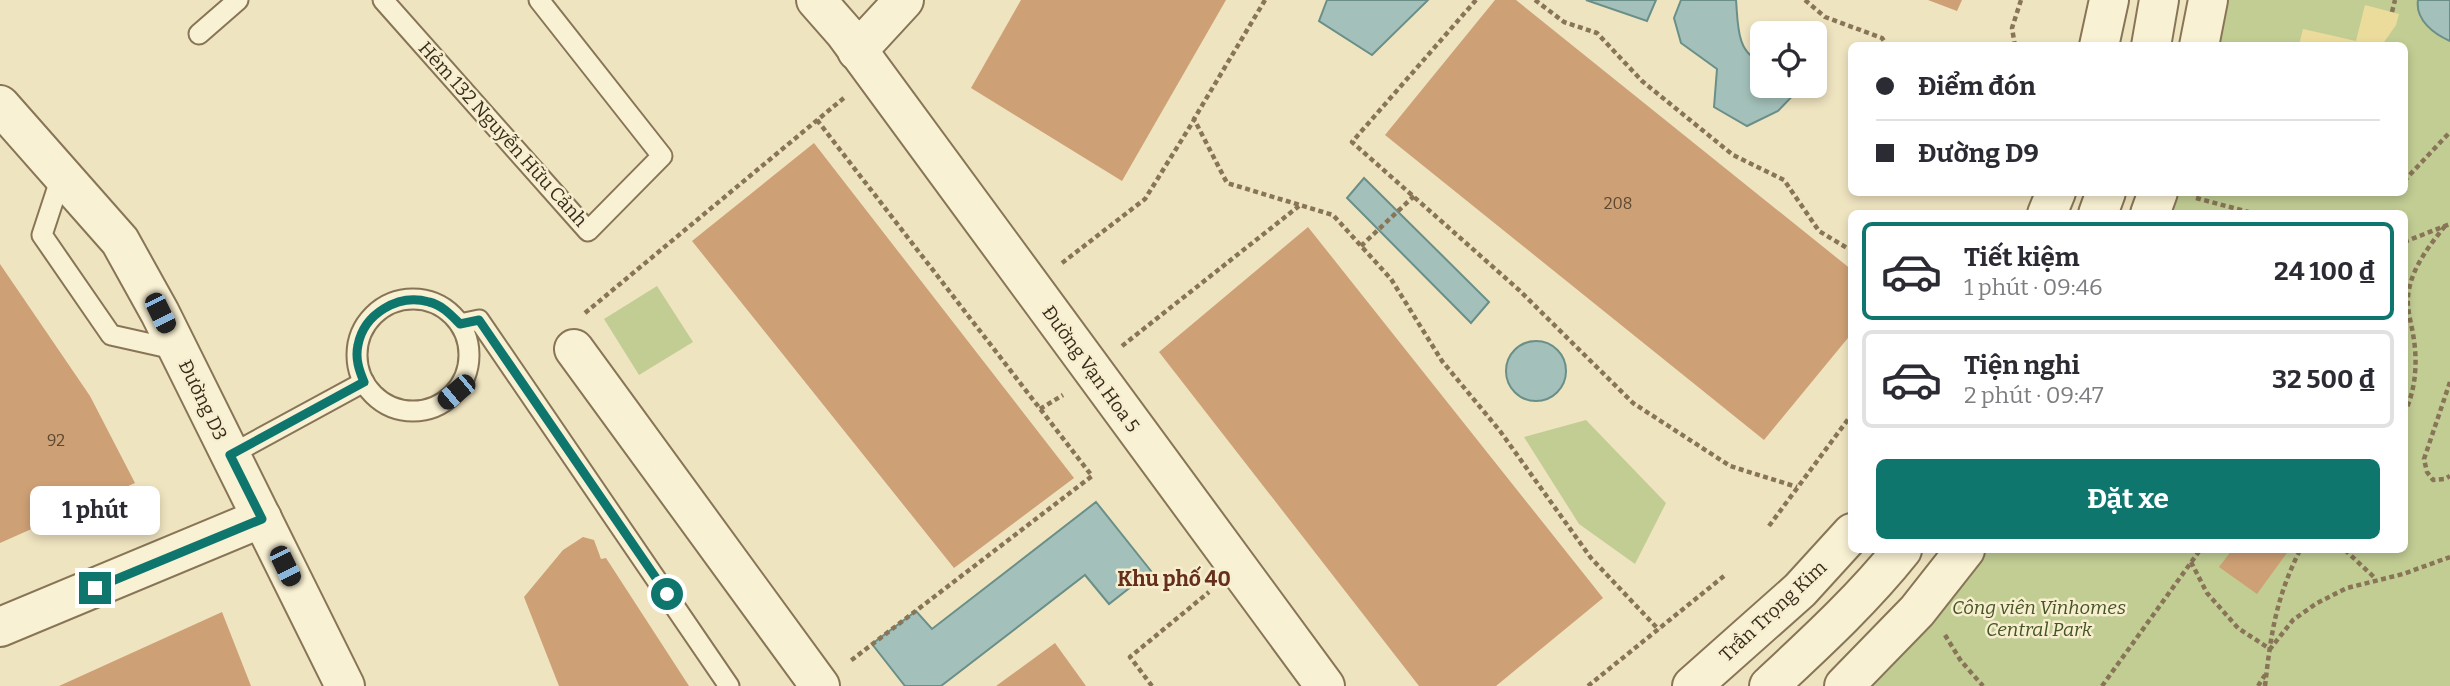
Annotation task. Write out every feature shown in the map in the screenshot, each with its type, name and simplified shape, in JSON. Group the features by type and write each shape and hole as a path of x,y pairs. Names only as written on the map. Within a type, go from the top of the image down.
{"street":[{"name":"Đường Vạn Hoa 5","path":"816,0 851,42 1325,686"},
{"path":"851,42 872,0"},
{"path":"851,42 905,0"},
{"path":"2100,42 2109,0"},
{"path":"2152,42 2159,0"},
{"path":"2200,42 2208,0"},
{"name":"Đường D3","path":"0,104 120,241 178,350 343,685"},
{"path":"2155,210 2172,196"},
{"path":"576,334 832,676"},
{"path":"0,627 262,519"},
{"name":"Trần Trọng Kim","path":"1692,686 1800,590 1848,538"},
{"path":"1769,686 1825,633 1900,553"},
{"path":"1844,686 1917,611 1963,553"}],"lane":[{"path":"199,34 238,0"},
{"name":"Hẻm 132 Nguyễn Hữu Cảnh","path":"383,0 588,231 662,156 539,0"},
{"path":"62,174 42,235 111,335 178,350"},
{"path":"411,299 430,302 446,310 460,324 467,340 469,358 466,376 456,392 442,403 425,410 407,411 390,406 375,396 364,382 357,364 358,345 364,328 376,313 384,308 411,299"},
{"path":"460,324 479,320 729,686"},
{"path":"230,455 364,382"}],"path":[{"path":"1055,268 1145,199 1265,0"},
{"path":"1476,0 1352,142 1519,290 1633,402 1730,466 1797,487"},
{"path":"1536,0 1564,22 1598,33 1642,81 1733,155 1784,180 1819,231 1848,249"},
{"path":"1805,0 1825,17 1882,38 1884,42"},
{"path":"2014,42 2012,28 2021,0"},
{"path":"2392,12 2395,0"},
{"path":"576,334 848,94"},
{"path":"1194,119 1227,183 1333,215 1362,246 1391,279 1442,362 1500,431 1591,558 1659,630"},
{"path":"817,120 1092,477 832,676"},
{"path":"2408,177 2450,132"},
{"path":"1362,246 1413,196"},
{"path":"2182,196 2240,210"},
{"path":"1119,349 1299,205"},
{"path":"2408,240 2448,225"},
{"path":"2408,407 2415,379 2416,354 2408,312 2408,294 2421,259 2448,225"},
{"path":"2450,382 2424,459 2427,472 2433,480 2450,476"},
{"path":"1040,410 1069,391"},
{"path":"1769,526 1848,419"},
{"path":"2102,686 2198,553"},
{"path":"2265,686 2275,610 2284,582 2298,553"},
{"path":"2348,553 2376,579"},
{"path":"2270,649 2293,620 2317,603 2347,588 2403,574 2450,557"},
{"path":"2191,562 2207,593 2238,628 2270,649"},
{"path":"1588,686 1724,576"},
{"path":"1152,686 1130,657 1212,590"},
{"path":"1945,634 1961,661 1983,686"},
{"path":"2258,686 2266,672"}],"green space":[{"name":"Công viên Vinhomes Central Park","path":"2221,0 2450,0 2450,686 1867,686 1983,553 2408,553 2408,210 2170,210 2176,196 2408,196 2408,42 2214,42"},
{"path":"657,286 693,342 639,375 604,319"},
{"path":"1586,420 1666,503 1635,564 1579,524 1524,437"}],"sand":[{"path":"2365,5 2399,14 2396,25 2384,42 2300,42 2303,29 2356,41"}],"water":[{"path":"1327,0 1428,0 1372,55 1319,21"},
{"path":"1586,0 1656,0 1647,21"},
{"path":"1681,0 1736,0 1740,36 1750,55 1750,98 1790,98 1778,111 1747,126 1714,107 1717,69 1681,43 1674,18"},
{"path":"2418,0 2450,0 2450,41 2432,30 2423,20 2419,14"},
{"path":"1364,178 1489,302 1471,323 1347,198"},
{"path":"1530,341 1542,341 1561,354 1566,371 1564,383 1553,396 1542,401 1530,401 1511,388 1506,377 1506,365 1519,346"},
{"path":"1096,502 1151,571 1109,604 1085,575 941,686 905,686 872,644 916,611 932,629"}],"building":[{"path":"1021,0 1226,0 1122,181 971,88"},
{"path":"1495,0 1516,0 1848,267 1848,338 1764,440 1385,135"},
{"path":"1928,0 1962,0 1957,11"},
{"path":"814,143 1074,478 954,568 692,241"},
{"path":"1308,227 1603,598 1496,686 1419,686 1159,352"},
{"path":"0,264 90,396 135,483 0,543"},
{"path":"583,537 594,540 601,559 606,558 689,686 559,686 524,597 563,550"},
{"path":"2230,553 2287,553 2257,594 2219,567"},
{"path":"222,612 251,686 59,686"},
{"path":"1055,643 1086,686 996,686"}],"district":[{"name":"Khu phố 40","path":"1174,579"}],"route":[{"path":"95,588 262,519 230,455 364,382 357,364 358,345 364,328 376,313 393,303 411,299 430,302 446,310 460,324 479,320 667,594"}]}
